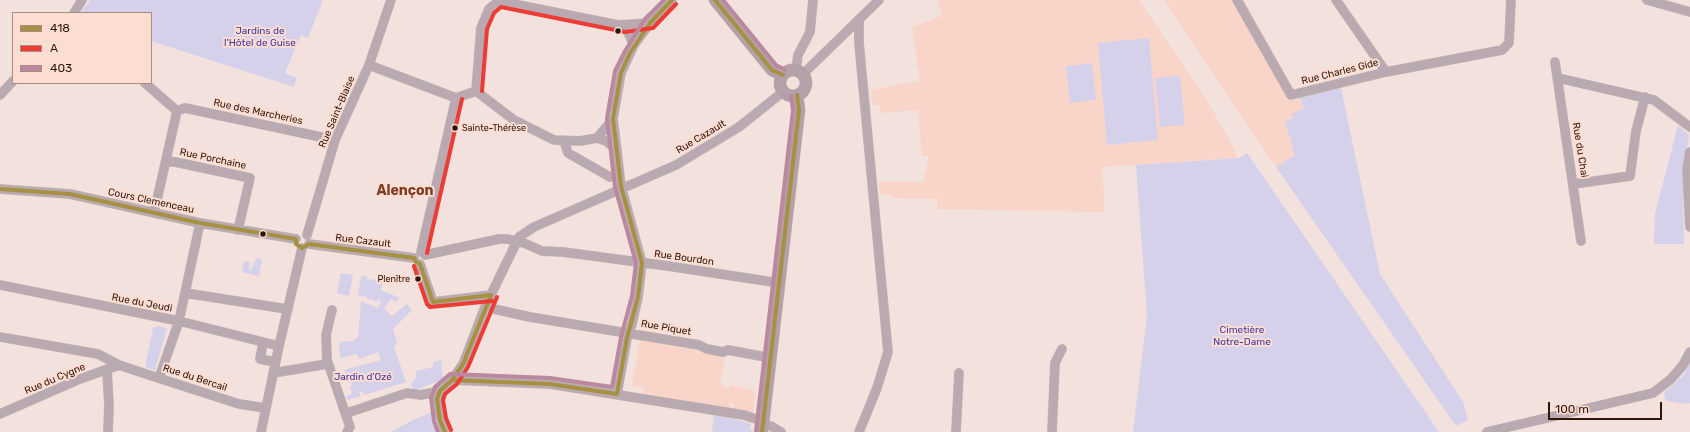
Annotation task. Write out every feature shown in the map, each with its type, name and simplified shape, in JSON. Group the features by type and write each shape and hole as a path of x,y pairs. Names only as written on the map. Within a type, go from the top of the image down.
{"main road":[{"path":"715,0 772,70 783,75"},
{"path":"789,71 799,72 805,78 806,86 801,93 797,95 790,95 784,91 780,83 783,75 789,71"},
{"path":"767,429 771,358 799,110 797,95"}],"street":[{"path":"75,12 82,0"},
{"name":"Rue Saint-Blaise","path":"307,235 335,140 369,65 391,0"},
{"path":"476,91 481,28 489,8 499,0 625,26 650,22"},
{"path":"617,394 638,297 642,263 622,190 613,119 622,73 634,45 650,22 672,0"},
{"path":"799,72 798,55 810,32 813,0"},
{"path":"799,72 844,35 879,0"},
{"name":"Rue Charles Gide","path":"1237,0 1291,95 1386,72 1502,50 1508,43 1512,0"},
{"path":"1336,0 1386,72"},
{"path":"1647,0 1690,12"},
{"path":"859,20 859,43 888,352 877,388 860,432"},
{"path":"625,26 634,45"},
{"path":"844,35 854,38 859,43"},
{"name":"Rue du Chai","path":"1555,62 1574,184 1581,241"},
{"path":"369,65 456,98 476,91"},
{"path":"1558,78 1654,100 1690,127"},
{"path":"0,96 12,82"},
{"path":"146,84 177,111 154,212"},
{"path":"476,91 514,120 554,140 580,141 597,138 606,141 617,150"},
{"name":"Rue Cazault","path":"306,246 420,257 499,239 516,241 534,227 622,190 676,165 739,127 784,91"},
{"path":"1574,184 1630,176 1636,131 1645,97"},
{"path":"456,98 420,257 433,302 491,295"},
{"name":"Rue des Marcheries","path":"177,111 185,108 335,140"},
{"path":"597,138 613,119"},
{"path":"564,141 568,153 610,177"},
{"path":"1690,152 1687,170 1690,227"},
{"name":"Rue Porchaine","path":"166,160 250,178 238,230"},
{"name":"Cours Clemenceau","path":"0,189 70,194 200,223 296,239"},
{"path":"159,378 178,321 200,223"},
{"path":"261,432 287,309 306,246 310,238 307,235 300,234 296,239 296,244 306,246"},
{"path":"445,432 438,409 437,399 440,391 452,380 463,364 485,307 516,241"},
{"name":"Rue Bourdon","path":"516,241 542,252 563,252 779,283"},
{"name":"Rue du Jeudi","path":"0,285 178,321 279,346"},
{"path":"185,293 234,302 287,309"},
{"name":"Rue Piquet","path":"485,307 530,317 699,345 707,349 723,352 728,350 771,358"},
{"path":"332,310 326,335 327,364 348,413 350,427 347,432"},
{"name":"Rue du Bercail","path":"0,337 98,354 119,365 239,404 266,408"},
{"path":"263,343 260,359 275,362"},
{"path":"1052,432 1055,363 1062,349"},
{"path":"1487,432 1653,393 1671,380 1683,365 1690,352"},
{"path":"273,373 327,364"},
{"name":"Rue du Cygne","path":"0,414 119,365"},
{"path":"107,370 109,405 108,432"},
{"path":"956,432 959,373"},
{"path":"452,380 550,384 744,415 756,420"},
{"path":"348,413 407,393 421,395 440,391"},
{"path":"767,429 781,432"}],"shaded area":[{"path":"938,0 1139,0 1209,104 1235,150 1237,158 1102,167 1105,212 937,209 937,199 891,198 891,194 880,195 879,182 924,182 929,156 922,156 918,110 881,113 880,105 872,105 871,90 920,81 912,27 942,16"},
{"path":"1164,0 1244,0 1304,108 1292,115 1293,117 1285,122 1295,155 1276,167"},
{"path":"640,340 721,355 725,359 720,382 723,384 723,388 729,389 730,385 755,391 753,413 734,410 734,404 730,404 729,409 643,393 644,387 632,385"}],"green space":[{"name":"Jardins de l'Hôtel de Guise","path":"90,0 323,0 308,38 301,35 285,73 297,78 294,87 152,41 152,12 82,12"},
{"path":"1149,38 1158,140 1107,145 1098,43"},
{"path":"1092,63 1096,100 1070,103 1066,66"},
{"path":"1180,76 1185,125 1160,127 1155,78"},
{"path":"1341,88 1380,274 1463,402 1468,420 1456,426 1276,167 1295,155 1285,122 1293,118 1291,115 1304,108 1299,97"},
{"path":"1678,125 1689,135 1683,179 1684,244 1654,244 1655,214"},
{"name":"Cimetière Notre-Dame","path":"1247,153 1439,432 1133,432 1147,316 1136,165 1240,158"},
{"path":"256,258 262,259 259,276 242,272 244,261 250,262 249,270 251,270"},
{"path":"341,273 353,275 349,296 337,293"},
{"name":"Jardin d'Ozé","path":"361,276 366,276 367,279 376,280 378,283 379,278 383,278 381,290 400,298 395,302 391,299 384,308 392,316 407,304 412,310 393,329 397,342 394,347 406,382 364,395 362,391 359,392 361,396 348,400 346,396 352,394 350,387 352,385 351,382 349,383 344,370 381,360 378,352 359,359 357,354 340,358 339,342 354,341 354,339 358,338 361,301 378,308 381,301 378,299 377,302 372,300 372,298 370,300 367,299 367,297 358,295"},
{"path":"158,326 167,328 155,370 145,367 153,328"},
{"path":"441,360 443,379 414,391 411,384 416,378 416,371 433,367 433,362"},
{"path":"1690,362 1690,403 1686,404 1668,401 1665,399 1664,393 1684,375"},
{"path":"433,412 438,432 390,432 413,420"},
{"path":"714,414 735,418 751,424 750,429 754,432 712,432"}],"transit line":[{"name":"403","path":"438,432 434,421 431,398 435,387 450,374 550,378 612,387 621,337 632,296 636,263 615,187 607,118 615,71 625,51 645,19 664,0"},
{"name":"418","path":"452,380 550,384 617,394 627,338 638,297 642,263 621,186 613,119 621,73 630,53 650,23 672,0"},
{"name":"418","path":"715,0 772,70 783,75"},
{"name":"403","path":"723,0 776,65 785,70"},
{"name":"A","path":"482,91 487,29 494,13 501,7 625,32 653,28 676,4"},
{"name":"418","path":"762,432 799,110 797,95"},
{"name":"403","path":"756,431 793,110 791,96"},
{"name":"A","path":"427,253 462,99"},
{"name":"418","path":"0,189 70,194 200,223 296,239 296,244 302,248 309,244 414,258 416,262 420,264 433,302 491,295"},
{"name":"A","path":"414,266 427,304 430,307 492,301"},
{"name":"418","path":"445,432 440,420 437,399 440,391 452,380 463,364 491,295"},
{"name":"A","path":"451,430 446,418 443,400 445,394 457,384 468,367 497,297"}],"place":[{"name":"Sainte-Thérèse","path":"455,128"},
{"name":"Plenître","path":"418,279"}],"district":[{"name":"Alençon","path":"405,191"}]}
